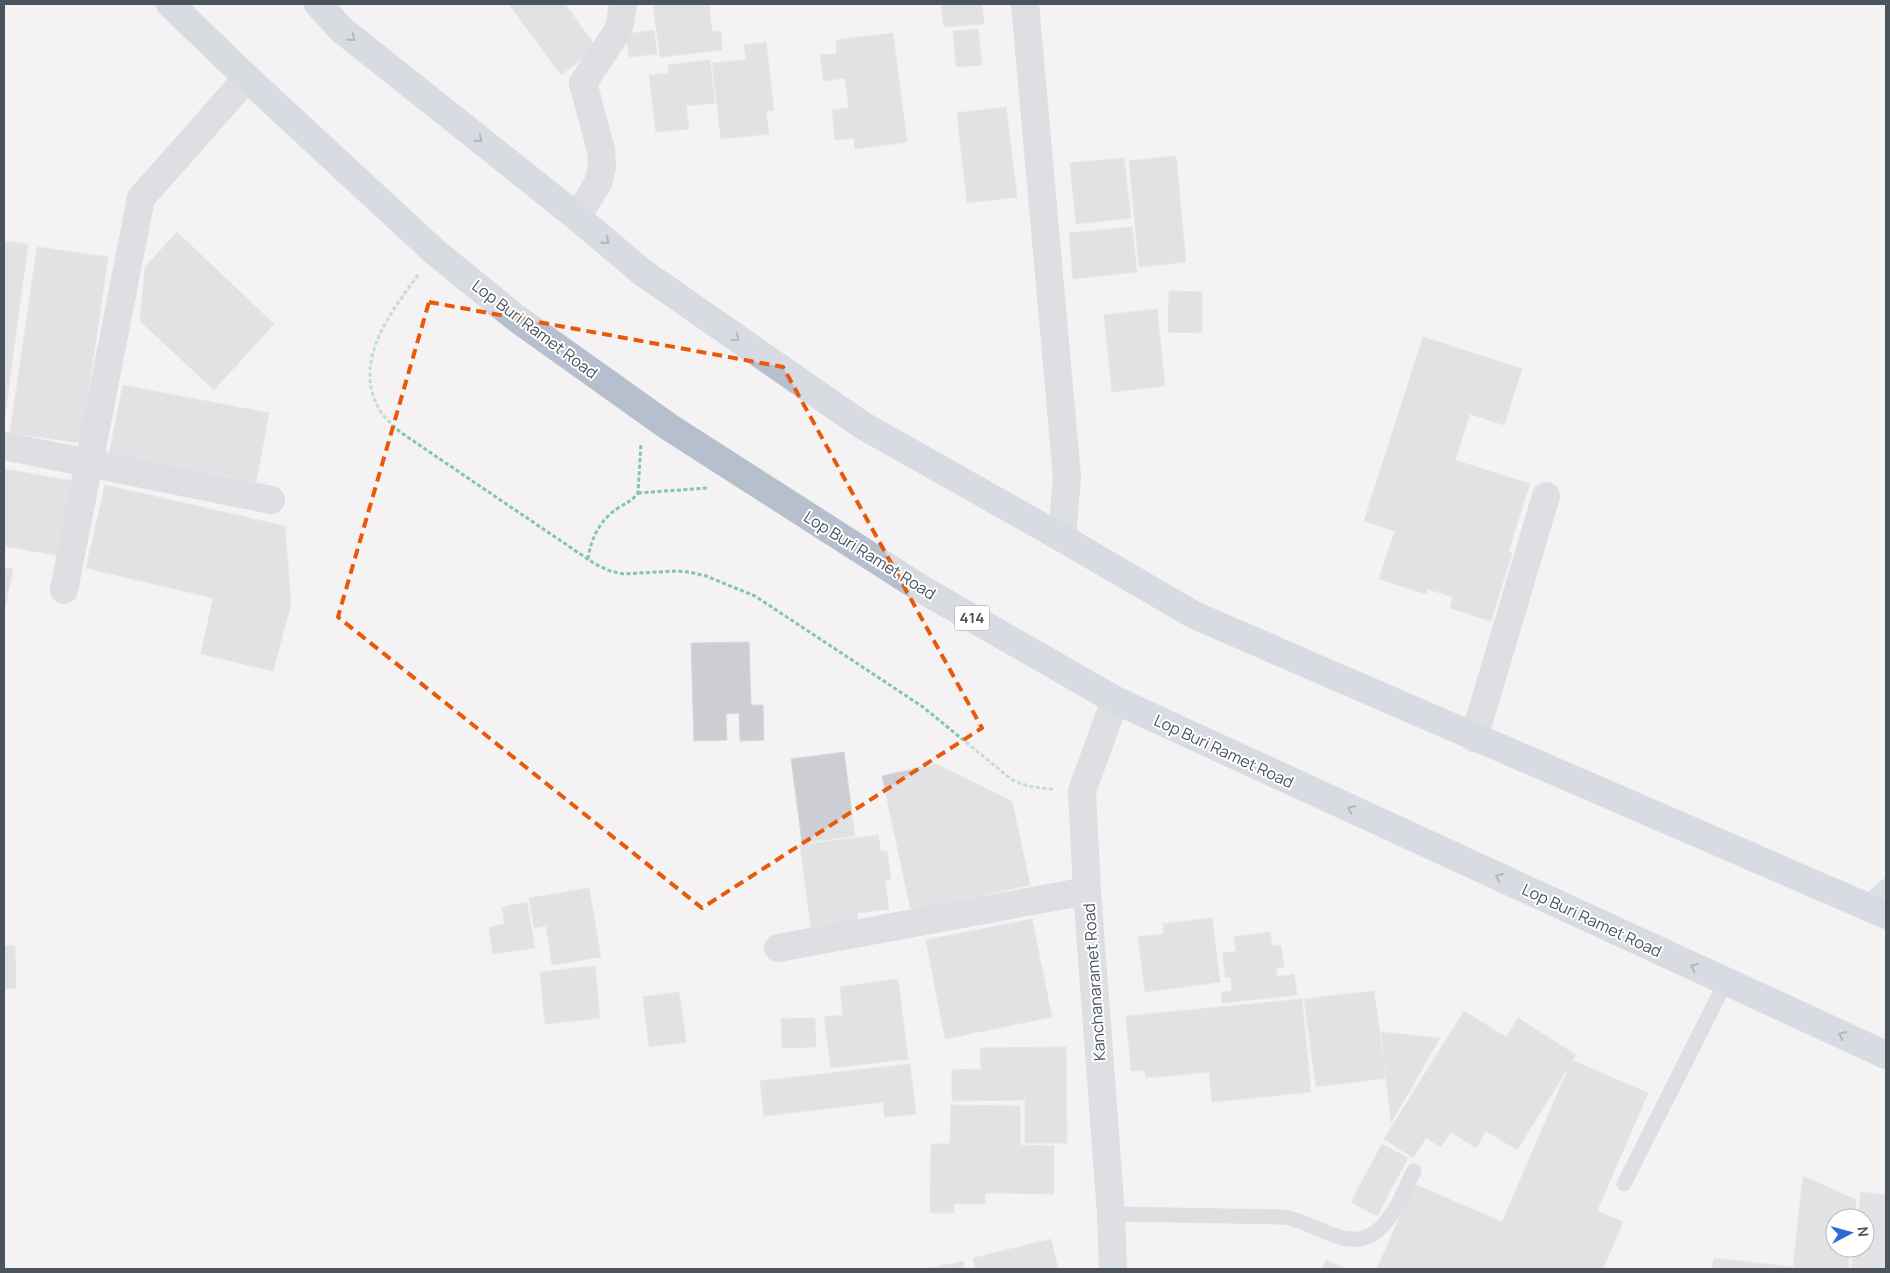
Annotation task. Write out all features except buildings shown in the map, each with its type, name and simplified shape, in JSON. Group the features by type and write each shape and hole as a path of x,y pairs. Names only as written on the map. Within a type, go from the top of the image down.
{"main road":[{"name":"Lop Buri Ramet Road","path":"170,4 246,78 435,252 516,318 642,408 925,591 1114,700 1886,1055"},
{"path":"318,4 342,30 577,217 642,272 862,426 1062,538 1194,615 1875,911"}],"street":[{"path":"577,217 598,183 602,167 601,150 586,101 583,83 617,32 623,4"},
{"path":"1025,4 1067,477 1062,538"},
{"path":"64,590 141,198 246,78"},
{"path":"4,446 271,500"},
{"path":"1474,738 1546,496"},
{"name":"Kanchanaramet Road","path":"1113,1269 1111,1214 1087,891 1082,791 1114,700"},
{"path":"778,948 1087,891"}],"lane":[{"path":"1875,911 1886,886"},
{"path":"1624,1184 1726,982"},
{"path":"1111,1214 1285,1217 1308,1223 1338,1237 1360,1240 1378,1232 1392,1213 1414,1171"}],"path":[{"path":"435,252 393,310 379,337 370,370 374,399 380,410 400,432 594,564 618,573 675,571 706,576 754,596 923,707 1011,779 1031,788 1082,791"},
{"path":"638,494 642,408"},
{"path":"588,559 593,538 602,523 638,494 698,489 752,480"}],"highlighted area":[{"path":"429,302 783,367 982,728 702,908 338,617"}]}
